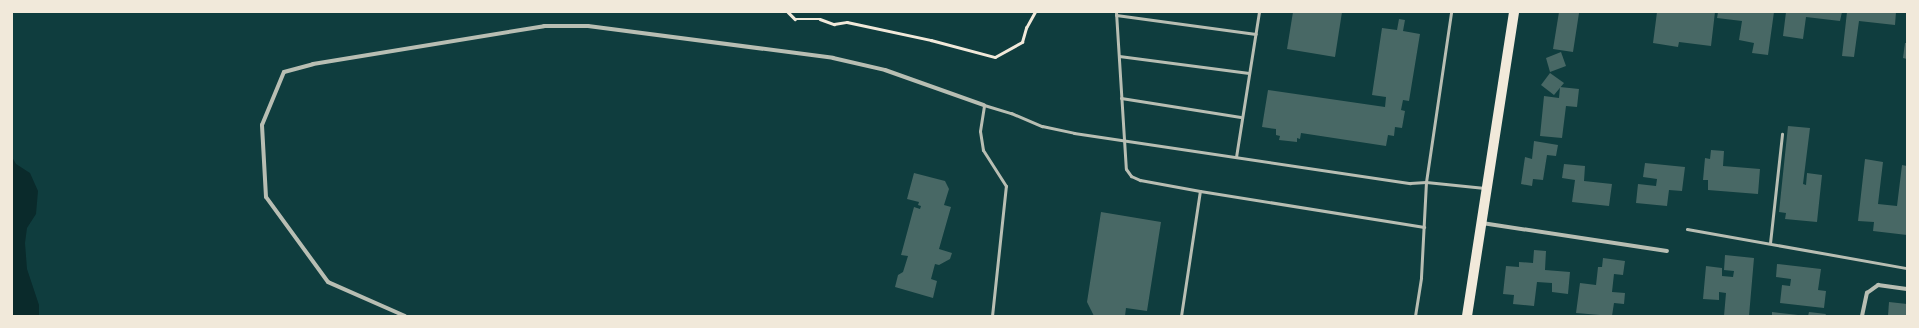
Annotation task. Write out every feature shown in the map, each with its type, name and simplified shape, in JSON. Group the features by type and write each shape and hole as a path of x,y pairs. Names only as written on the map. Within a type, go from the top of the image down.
{"main road":[{"path":"1467,316 1514,12"}],"street":[{"path":"405,316 328,282 266,197 262,125 284,72 313,64 544,26 588,26 833,58 885,70 984,105"},
{"path":"1481,223 1667,251"},
{"path":"1862,316 1867,293 1878,285 1907,289"}],"lane":[{"path":"1236,157 1241,117 1259,12"},
{"path":"1415,316 1421,277 1426,182 1451,12"},
{"path":"1256,34 1116,13 1126,169 1131,176 1140,180 1200,191 1424,227"},
{"path":"1119,56 1249,73"},
{"path":"1121,98 1241,117"},
{"path":"992,316 1006,186 983,150 980,131 984,105 1011,113 1042,126 1074,133 1124,139 1410,183 1426,182 1486,188"},
{"path":"1770,244 1782,134"},
{"path":"1182,316 1200,191"},
{"path":"1687,229 1907,268"}],"path":[{"path":"788,12 795,19 820,19 834,24 847,22 931,40 996,57 1022,42 1026,28 1035,12"}],"water":[{"path":"12,157 16,164 30,173 38,191 36,214 27,228 25,243 27,269 39,305 39,316 12,316"}],"building":[{"path":"1293,12 1342,12 1335,57 1287,49"},
{"path":"1559,12 1579,13 1573,52 1553,49"},
{"path":"1657,12 1715,12 1711,46 1679,42 1678,47 1653,43"},
{"path":"1718,12 1774,12 1768,55 1752,53 1754,43 1739,40 1742,21 1717,18"},
{"path":"1786,12 1842,12 1840,21 1806,17 1803,39 1783,36"},
{"path":"1847,12 1896,12 1895,25 1859,21 1854,57 1842,56"},
{"path":"1399,19 1405,20 1403,31 1420,34 1409,101 1403,100 1401,110 1405,111 1402,128 1395,127 1394,136 1388,135 1386,146 1301,133 1300,139 1297,138 1297,142 1279,140 1280,136 1276,135 1276,129 1262,127 1268,90 1385,107 1386,97 1372,95 1382,28 1397,30"},
{"path":"1905,43 1907,43 1907,59 1903,58"},
{"path":"1561,52 1566,66 1550,72 1546,58"},
{"path":"1550,73 1564,83 1554,95 1541,85"},
{"path":"1560,87 1579,89 1577,107 1566,106 1562,138 1540,136 1544,96 1559,98"},
{"path":"1788,126 1810,128 1803,184 1806,185 1807,173 1822,175 1817,222 1785,219 1786,213 1779,212"},
{"path":"1534,141 1558,145 1556,156 1547,155 1543,180 1533,179 1532,186 1521,184 1525,157 1532,159"},
{"path":"1711,150 1724,151 1723,166 1760,169 1758,194 1708,190 1708,180 1703,180 1705,158 1710,159"},
{"path":"1865,159 1883,162 1878,204 1897,206 1902,165 1907,166 1907,235 1873,231 1874,222 1858,221"},
{"path":"1645,163 1685,167 1682,191 1669,190 1667,206 1636,203 1638,184 1656,186 1657,179 1643,177"},
{"path":"1564,164 1585,166 1584,181 1612,184 1609,206 1572,202 1575,180 1562,178"},
{"path":"914,173 945,181 949,189 944,205 951,207 939,249 952,253 950,259 939,265 935,264 931,279 937,281 933,298 895,287 898,275 903,272 908,256 901,255 914,207 920,209 921,206 918,205 919,202 907,199"},
{"path":"1101,212 1161,222 1147,311 1126,308 1125,316 1094,316 1087,302"},
{"path":"1534,250 1546,251 1545,270 1570,272 1568,294 1552,292 1552,283 1537,282 1534,306 1513,304 1514,295 1503,294 1506,266 1519,267 1519,262 1533,263"},
{"path":"1725,255 1754,258 1749,316 1724,316 1726,293 1719,292 1719,300 1703,299 1706,266 1722,268 1722,276 1733,277 1734,271 1724,270"},
{"path":"1603,258 1625,261 1623,275 1614,274 1612,292 1625,293 1624,304 1614,303 1612,316 1576,313 1580,283 1596,285 1598,267 1602,267"},
{"path":"1777,264 1821,269 1818,290 1826,291 1824,308 1780,303 1782,285 1790,286 1791,279 1776,277"},
{"path":"1889,302 1907,304 1907,316 1888,316"},
{"path":"1772,312 1798,315 1798,316 1772,316"},
{"path":"1809,312 1826,314 1825,316 1808,316"}]}
